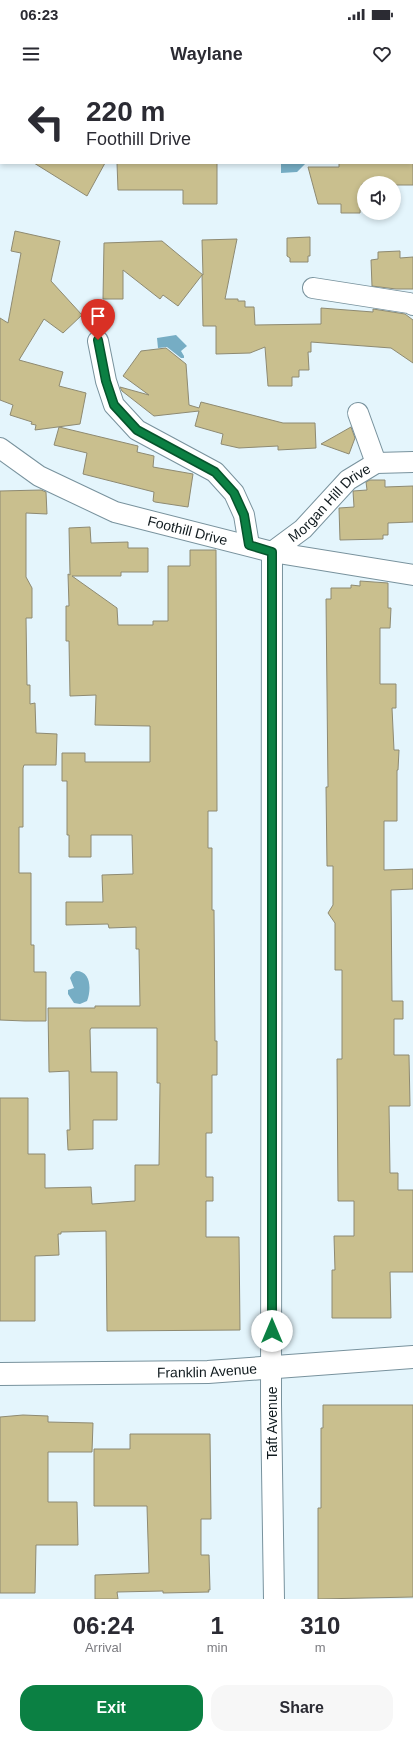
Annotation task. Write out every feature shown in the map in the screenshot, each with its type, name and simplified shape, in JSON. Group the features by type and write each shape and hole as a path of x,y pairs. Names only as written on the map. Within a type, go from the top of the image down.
{"main road":[{"name":"Franklin Avenue","path":"0,1374 200,1372 413,1357"}],"street":[{"path":"313,288 409,303 413,305"},
{"path":"98,340 106,381 114,405 137,430 215,472 234,493 244,515 249,545"},
{"path":"358,413 376,463"},
{"name":"Foothill Drive","path":"0,448 39,476 115,512 272,552 413,574"},
{"name":"Morgan Hill Drive","path":"272,552 304,529 348,480 376,463 413,462"},
{"name":"Taft Avenue","path":"272,552 272,1367 274,1599"}],"water":[{"path":"281,164 305,164 297,172 281,173"},
{"path":"176,335 187,346 181,351 184,358 181,358 167,347 158,348 157,338"},
{"path":"76,971 85,974 89,982 87,1001 80,1004 74,1003 68,994 68,990 74,988 70,978"}],"building":[{"path":"36,164 104,164 87,196"},
{"path":"117,164 217,164 217,204 183,204 183,190 118,190"},
{"path":"339,164 413,164 413,185 401,185 401,176 357,176 357,213 341,213 341,204 318,204 308,167 339,167"},
{"path":"15,231 60,241 51,281 82,315 63,333 44,319 19,360 63,372 59,386 86,393 80,424 35,430 36,425 31,424 32,422 10,415 13,405 0,400 0,318 8,323 21,253 11,251"},
{"path":"310,237 310,256 308,256 308,262 290,262 290,258 287,256 287,238"},
{"path":"237,239 225,299 238,299 238,301 245,301 245,307 254,307 255,325 321,324 321,308 373,312 373,309 405,314 413,320 413,363 391,348 311,342 311,352 308,352 309,370 299,370 299,377 292,377 292,386 268,386 265,347 250,353 216,354 216,326 203,326 202,275 178,306 163,295 160,299 123,270 123,299 103,299 104,243 162,241 203,275 202,240"},
{"path":"400,251 400,258 413,257 413,289 396,289 372,286 371,260 378,259 378,252"},
{"path":"166,348 186,364 189,405 199,408 201,402 283,423 315,423 316,448 278,450 278,446 239,448 221,444 223,434 195,426 199,411 154,416 122,391 120,387 149,395 123,376 141,351"},
{"path":"59,427 138,446 137,452 154,456 153,467 193,474 188,507 155,502 153,501 154,492 83,474 87,453 54,445"},
{"path":"351,427 355,438 349,454 321,444"},
{"path":"370,480 385,480 385,487 413,486 413,522 388,523 388,535 383,535 383,539 340,540 339,508 354,507 353,491 367,490 366,482"},
{"path":"41,490 46,492 47,514 26,513 26,577 32,588 32,618 26,618 27,685 30,685 30,704 35,703 36,733 57,734 56,765 24,765 23,827 19,827 19,873 31,873 31,945 34,945 34,972 46,972 46,1021 0,1020 0,491"},
{"path":"90,527 91,543 128,542 128,548 148,548 148,572 121,572 121,576 72,576 117,608 118,625 153,625 153,621 168,621 168,566 190,566 190,550 216,550 217,811 208,811 208,848 212,848 212,910 214,910 215,1041 217,1041 217,1075 212,1075 212,1133 206,1133 206,1177 213,1177 213,1201 206,1201 206,1237 239,1237 240,1330 107,1331 106,1231 61,1232 61,1234 58,1234 59,1255 35,1256 35,1321 0,1321 0,1098 28,1098 28,1154 45,1154 45,1188 91,1187 92,1204 135,1201 135,1165 159,1165 160,1083 157,1083 157,1028 91,1028 91,1072 117,1072 117,1120 93,1120 93,1149 68,1150 67,1130 70,1130 69,1071 49,1072 48,1008 140,1006 139,949 136,949 136,927 109,928 108,924 66,925 66,902 103,902 102,875 133,874 132,835 91,835 91,857 69,857 69,835 67,835 67,781 62,781 62,753 85,753 85,762 150,762 150,726 95,725 96,695 70,696 69,641 66,641 66,606 69,606 68,574 70,575 69,528"},
{"path":"360,581 388,583 388,608 391,608 390,628 380,628 380,684 396,684 396,708 392,708 394,750 399,750 397,770 397,821 384,821 384,870 413,869 413,889 391,890 392,1001 403,1001 403,1019 394,1019 394,1055 409,1055 410,1106 389,1106 390,1173 398,1173 398,1190 413,1190 413,1272 390,1272 391,1318 332,1318 332,1270 335,1270 334,1236 354,1236 354,1201 338,1201 337,1059 342,1059 342,970 335,970 335,923 328,913 333,905 333,866 327,866 326,787 328,787 326,599 331,599 331,588 351,588 351,585 360,586"},
{"path":"323,1405 413,1405 413,1597 318,1599 318,1508 321,1508 321,1428 323,1428"},
{"path":"23,1415 48,1416 48,1422 93,1423 92,1452 48,1452 48,1502 77,1502 78,1545 36,1545 35,1593 0,1593 0,1417"},
{"path":"130,1434 210,1434 211,1519 201,1519 201,1555 209,1555 209,1592 117,1592 118,1599 95,1599 95,1575 149,1573 147,1506 94,1506 94,1449 130,1449"}],"route":[{"path":"98,340 106,381 114,405 137,430 215,472 234,493 244,515 249,545 272,552 272,1331"}]}
